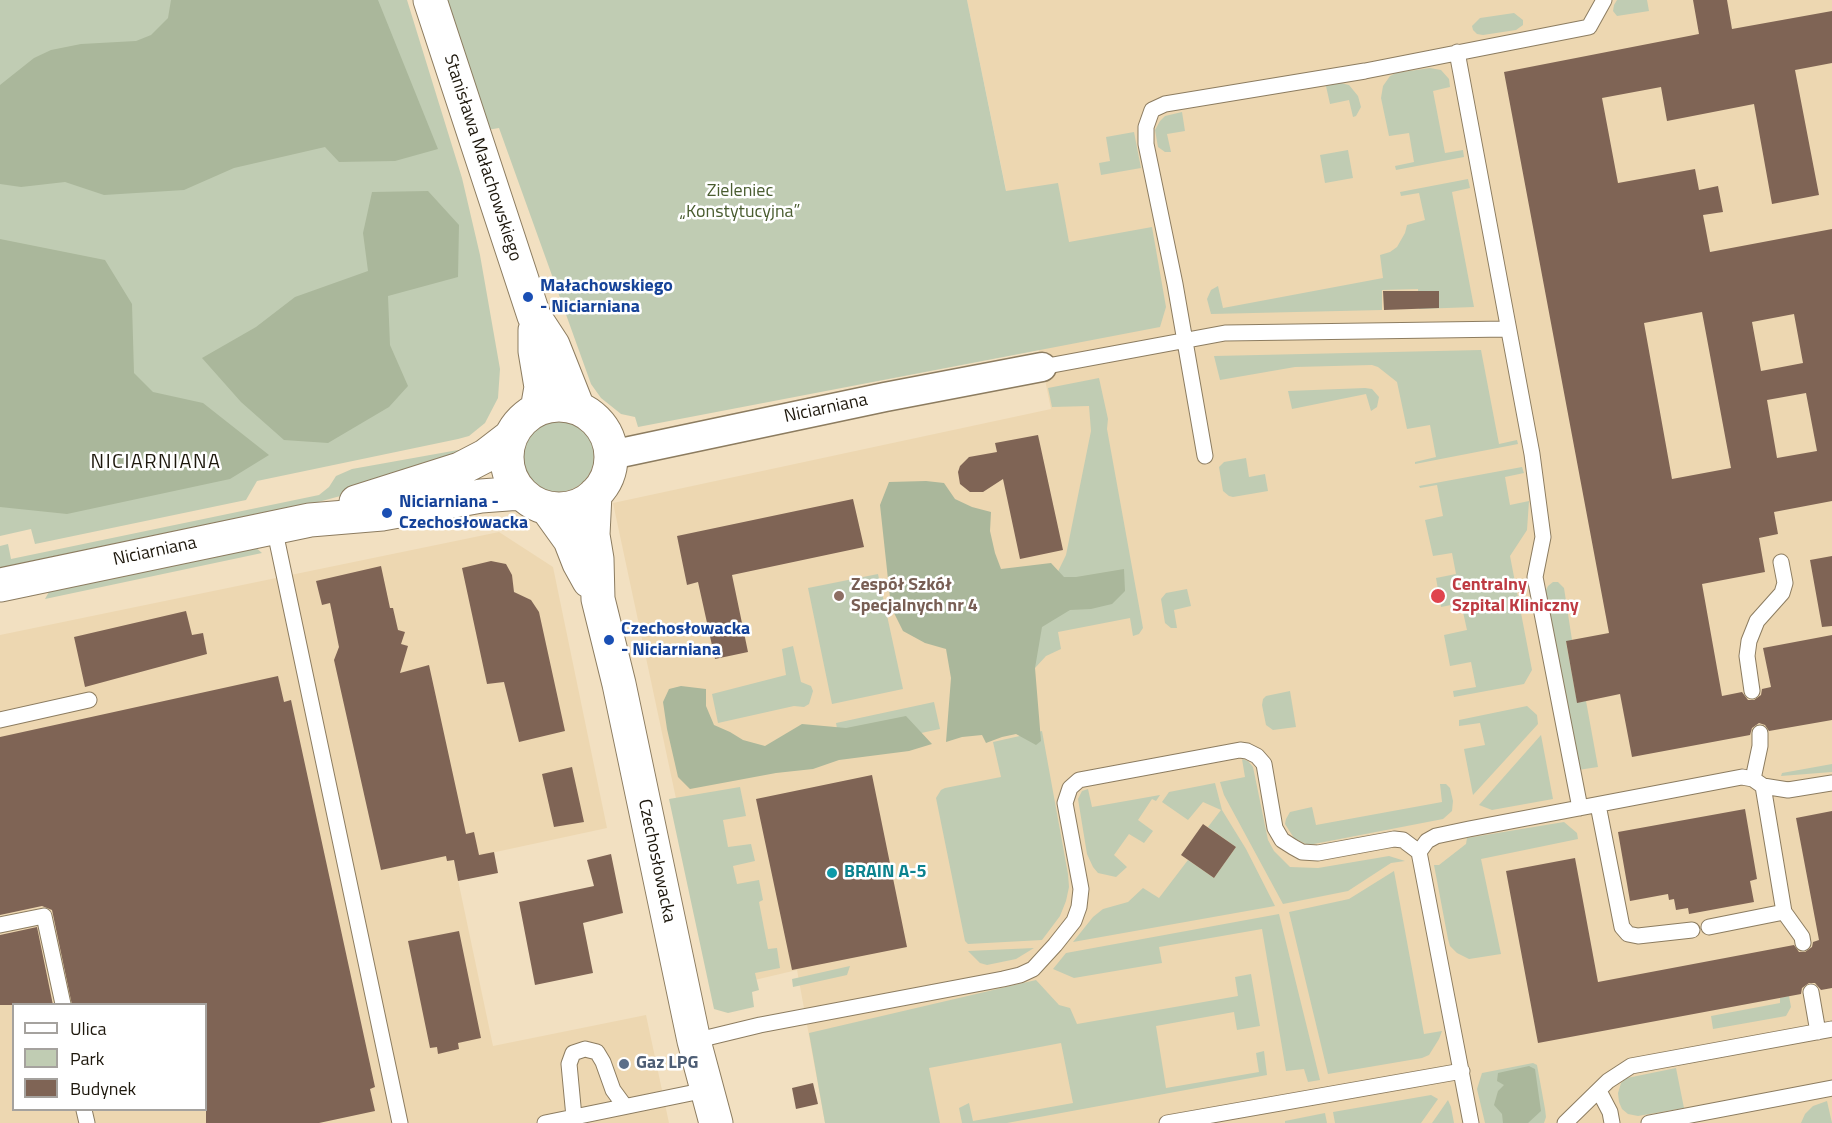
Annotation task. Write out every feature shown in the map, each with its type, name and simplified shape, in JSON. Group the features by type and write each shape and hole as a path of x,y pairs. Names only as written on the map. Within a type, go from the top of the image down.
{"street":[{"name":"Stanisława Małachowskiego","path":"430,0 534,316 553,345 578,408"},
{"name":"Stanisława Małachowskiego","path":"534,316 535,351 541,387 537,410"},
{"name":"Niciarniana","path":"610,455 885,397 1042,367"},
{"path":"562,405 578,408 593,418 609,444 607,476 595,494 585,502 560,509 534,500 514,484 507,462 507,451 511,436 525,417 549,406 562,405"},
{"name":"Niciarniana","path":"310,520 377,494 460,469 485,456 511,436"},
{"name":"Czechosłowacka","path":"595,494 593,535 597,559 598,599 619,684 694,1041 716,1123"},
{"name":"Niciarniana","path":"0,585 310,520 382,514 481,496 534,500"},
{"name":"Czechosłowacka","path":"534,500 570,540 598,599"}],"lane":[{"path":"1205,456 1146,144 1146,127 1152,110 1166,104 1365,71 1589,27 1604,0"},
{"path":"1457,52 1532,454 1543,537 1534,577 1580,808"},
{"path":"1042,367 1225,333 1508,329"},
{"path":"274,527 400,1123"},
{"path":"1752,691 1747,656 1749,641 1757,621 1782,593 1785,583 1781,562"},
{"path":"0,720 89,700"},
{"path":"1760,733 1758,783 1784,912 1802,937 1803,943"},
{"path":"694,1041 760,1025 1003,979 1033,969 1074,921 1079,907 1081,889 1065,802 1070,788 1079,780 1240,750 1257,756 1264,764 1275,828 1282,840 1302,852 1318,853 1394,839 1403,840 1419,852 1471,1123"},
{"path":"1419,852 1427,841 1436,836 1742,777 1788,790 1832,783"},
{"path":"1598,805 1622,927 1628,934 1638,936 1692,930"},
{"path":"1709,927 1784,912"},
{"path":"0,925 44,916 63,1003"},
{"path":"1565,1123 1608,1081 1631,1066 1825,1030 1811,992"},
{"path":"574,1117 569,1064 573,1053 585,1049 597,1052 613,1090 624,1106"},
{"path":"1167,1123 1462,1071"},
{"path":"1649,1123 1832,1088"},
{"path":"545,1123 706,1089"},
{"path":"1599,1090 1610,1112 1612,1123"}],"shaded area":[{"name":"Centralny Szpital Kliniczny","path":"967,0 1832,0 1832,1123 825,1123 797,970 725,987 713,972 613,503 1051,409"},
{"path":"499,532 553,567 607,828 454,861 493,1046 646,1015 669,1123 0,1123 0,635"}],"green space":[{"path":"0,0 407,0 462,178 480,255 500,369 498,398 485,423 469,436 458,439 257,481 246,500 35,544 31,529 0,536"},
{"path":"171,0 378,0 438,149 395,161 339,162 325,147 234,168 184,190 104,195 65,182 21,187 0,184 0,85 34,58 51,50 81,44 136,41 151,35 168,18"},
{"name":"Zieleniec „Konstytucyjna”","path":"445,0 967,0 1006,191 1058,183 1069,242 1152,227 1166,307 1160,327 638,427 635,417 621,414 601,398 591,384 499,128 487,130"},
{"path":"1617,0 1647,0 1649,11 1617,16 1613,11"},
{"path":"1514,13 1523,20 1523,25 1516,30 1483,35 1473,30 1472,26 1480,18"},
{"path":"1430,68 1441,70 1449,79 1450,87 1433,91 1445,153 1463,150 1464,157 1396,170 1395,166 1414,162 1409,133 1389,136 1381,98 1383,86 1390,76 1396,73"},
{"path":"1341,83 1349,85 1358,96 1361,107 1356,116 1353,117 1349,100 1330,104 1326,86"},
{"path":"1182,112 1185,131 1167,134 1171,152 1165,152 1158,147 1155,130 1165,116"},
{"path":"1134,132 1141,168 1101,175 1099,163 1110,161 1106,137"},
{"path":"1348,150 1353,178 1325,183 1320,155"},
{"path":"1468,179 1470,188 1452,192 1474,307 1419,309 1418,289 1382,290 1382,310 1211,314 1207,299 1211,290 1218,286 1223,308 1383,278 1380,255 1397,247 1407,225 1425,220 1419,193 1401,196 1400,192"},
{"path":"428,191 459,225 458,277 388,296 390,345 408,386 389,407 328,443 284,440 241,402 202,358 256,327 295,297 368,271 363,233 372,192"},
{"path":"0,239 105,260 132,304 134,373 153,392 203,403 269,455 230,479 67,514 0,507"},
{"path":"1481,350 1499,444 1517,440 1518,444 1415,464 1415,462 1436,457 1430,425 1407,429 1397,382 1378,367 1372,365 1295,367 1220,380 1214,356"},
{"path":"1099,378 1143,628 1139,634 1133,636 1130,618 1058,632 1061,649 1046,656 1035,668 1016,658 1066,555 1091,431 1089,406 1052,407 1048,388"},
{"path":"1372,389 1379,397 1377,407 1371,411 1366,394 1292,409 1288,391"},
{"path":"558,420 578,426 588,436 594,456 588,476 578,486 558,492 538,486 528,476 522,456 528,436 538,426"},
{"path":"458,450 463,452 359,491 307,505 0,571 0,546 8,544 11,559 319,495 329,487 336,476 352,469"},
{"path":"1246,458 1249,477 1265,474 1268,491 1229,496 1223,491 1219,467 1224,462"},
{"path":"1522,467 1524,473 1505,477 1510,505 1529,501 1527,530 1510,556 1532,670 1524,684 1454,697 1453,691 1476,687 1471,662 1450,666 1444,635 1467,630 1461,603 1441,607 1436,578 1456,574 1452,553 1433,556 1425,520 1443,516 1437,485 1420,488 1419,486"},
{"path":"889,482 944,483 955,499 991,512 990,531 1001,569 1051,563 1064,577 1076,577 1124,569 1125,591 1112,604 1091,609 1070,610 1042,627 1035,668 1041,741 1036,745 1016,734 986,743 982,735 962,737 946,742 951,678 946,649 925,643 903,631 891,607 880,505"},
{"path":"254,546 262,553 45,599 51,588"},
{"path":"878,574 903,689 832,704 808,588"},
{"path":"1553,582 1558,582 1564,588 1572,640 1566,642 1577,702 1586,701 1598,767 1578,770 1545,592"},
{"path":"1187,589 1191,606 1174,610 1177,628 1171,628 1165,623 1161,599 1166,593"},
{"path":"793,646 801,682 811,686 813,691 809,704 804,707 794,706 718,723 712,694 786,675 782,649"},
{"path":"681,686 706,689 706,706 714,725 743,740 765,746 802,724 846,728 906,716 932,744 909,751 839,760 813,769 776,773 690,789 678,777 663,702 669,689"},
{"path":"1290,691 1296,727 1273,730 1266,725 1263,699 1266,696"},
{"path":"934,702 940,729 841,750 836,723"},
{"path":"1527,706 1537,715 1538,724 1473,795 1464,749 1485,745 1480,723 1459,726 1459,720"},
{"path":"1042,731 1068,874 1069,887 1066,901 1060,916 1042,940 968,944 965,941 936,798 945,788 1001,777 993,742"},
{"path":"1541,735 1553,799 1492,810 1479,805"},
{"path":"1242,759 1248,761 1253,767 1268,840 1274,851 1290,867 1318,868 1389,856 1405,861 1391,863 1348,891 1283,904 1224,795 1220,782 1245,777"},
{"path":"1832,764 1832,772 1781,776 1782,773"},
{"path":"1215,783 1222,810 1246,849 1275,906 1073,942 1093,917 1103,909 1128,902 1143,888 1159,898 1188,860 1214,878 1236,847 1208,827 1221,810 1203,802 1188,820 1162,802 1169,792"},
{"path":"1440,784 1446,784 1450,788 1453,801 1452,811 1443,819 1314,844 1306,844 1294,838 1285,824 1290,812 1312,807 1316,825 1442,802"},
{"path":"740,787 746,816 723,820 728,847 751,844 755,861 733,866 737,884 759,880 763,900 759,902 768,949 777,948 780,968 755,973 759,990 752,992 754,1007 728,1013 714,1009 669,799"},
{"path":"1088,789 1092,807 1160,795 1156,801 1152,799 1138,820 1153,831 1144,843 1129,834 1114,855 1127,867 1116,877 1098,873 1087,854 1078,799 1082,791"},
{"path":"1564,822 1577,833 1578,839 1481,859 1501,954 1469,959 1457,953 1450,946 1448,939 1434,865 1439,865 1466,844 1467,838"},
{"path":"1394,871 1424,1034 1442,1031 1429,1055 1422,1058 1328,1074 1289,912 1349,899"},
{"path":"1279,914 1320,1080 1308,1082 1304,1069 1286,1071 1262,929 1159,947 1162,963 1074,978 1053,969 1066,953"},
{"path":"1034,948 1016,959 987,965 980,963 968,951"},
{"path":"850,966 847,975 793,987 792,979"},
{"path":"1251,974 1260,1026 1237,1030 1234,1012 1156,1026 1166,1088 1259,1072 1256,1053 1264,1051 1267,1075 1007,1123 962,1123 959,1108 969,1103 973,1121 1073,1103 1061,1043 929,1068 940,1123 825,1123 809,1033 1036,980 1059,1005 1070,1008 1077,1024 1238,996 1235,977"},
{"path":"1789,996 1791,1007 1786,1016 1713,1029 1711,1016 1780,1003 1780,998"},
{"path":"1533,1063 1537,1065 1546,1117 1544,1123 1485,1123 1477,1089 1482,1073"},
{"path":"1529,1066 1535,1069 1541,1111 1528,1123 1503,1123 1502,1114 1494,1105 1498,1091 1504,1085 1497,1081 1498,1073"},
{"path":"1676,1068 1684,1108 1638,1116 1628,1114 1622,1109 1618,1093 1621,1083 1627,1078"},
{"path":"1431,1095 1438,1099 1421,1123 1335,1123 1333,1112"},
{"path":"1448,1100 1454,1123 1432,1123"},
{"path":"1827,1101 1832,1123 1801,1123 1805,1114 1813,1106"},
{"path":"1325,1113 1327,1123 1285,1123 1285,1121"}],"building":[{"path":"1693,0 1727,0 1732,29 1832,11 1832,63 1795,70 1819,195 1772,204 1754,104 1667,121 1661,87 1602,98 1618,183 1695,169 1699,190 1718,186 1723,212 1703,215 1710,252 1832,229 1832,501 1774,512 1778,534 1759,538 1765,572 1702,584 1722,696 1742,692 1748,700 1754,700 1761,695 1762,689 1771,687 1763,648 1832,635 1832,720 1769,731 1765,725 1759,723 1752,728 1750,735 1632,757 1620,694 1577,703 1566,641 1609,633 1504,72 1699,34","holes":["1702,312 1731,468 1672,479 1644,323","1794,314 1803,363 1761,371 1752,322","1806,393 1817,451 1777,458 1767,400"]},
{"path":"1383,291 1439,291 1439,308 1384,310"},
{"path":"1038,435 1063,550 1020,559 1003,479 983,492 970,492 960,484 958,472 960,466 969,457 997,452 995,443"},
{"path":"853,499 864,547 732,575 748,652 715,659 698,582 687,585 677,536"},
{"path":"1832,556 1832,626 1822,627 1810,560"},
{"path":"491,561 506,564 512,575 514,592 531,600 539,612 565,731 519,742 504,682 487,684 462,568"},
{"path":"381,566 390,608 393,608 398,630 405,632 401,644 408,646 400,673 429,665 466,834 474,832 479,855 494,852 498,873 458,881 454,860 447,861 446,856 381,870 334,660 339,647 330,603 322,605 316,581"},
{"path":"186,611 192,635 203,633 207,654 85,687 74,637"},
{"path":"278,676 284,702 291,700 375,1087 370,1089 375,1111 319,1123 206,1123 207,1003 72,1003 52,910 42,906 0,915 0,737"},
{"path":"572,767 584,822 554,827 542,774"},
{"name":"BRAIN A-5","path":"872,775 907,947 792,970 756,799"},
{"path":"1745,809 1757,879 1750,881 1754,902 1689,914 1688,908 1676,910 1674,899 1669,900 1668,894 1630,901 1618,832"},
{"path":"1832,811 1832,988 1821,990 1815,983 1809,983 1802,988 1801,994 1538,1043 1506,871 1575,858 1598,982 1794,945 1799,952 1805,952 1812,947 1813,942 1819,940 1796,818"},
{"path":"1203,824 1236,847 1214,878 1181,855"},
{"path":"611,854 623,913 583,923 593,973 535,985 519,902 594,886 587,860"},
{"path":"37,927 53,1003 0,1005 0,935"},
{"path":"459,931 481,1038 458,1043 459,1049 438,1054 437,1047 430,1048 408,941"},
{"path":"813,1083 818,1104 796,1109 792,1088"}],"place":[{"name":"Małachowskiego - Niciarniana","path":"528,297"},
{"name":"Niciarniana - Czechosłowacka","path":"387,513"},
{"name":"Zespół Szkół Specjalnych nr 4","path":"839,596"},
{"name":"Centralny Szpital Kliniczny","path":"1438,596"},
{"name":"Czechosłowacka - Niciarniana","path":"609,640"},
{"name":"BRAIN A-5","path":"832,873"},
{"name":"Gaz LPG","path":"624,1064"}],"district":[{"name":"NICIARNIANA","path":"156,463"}]}
